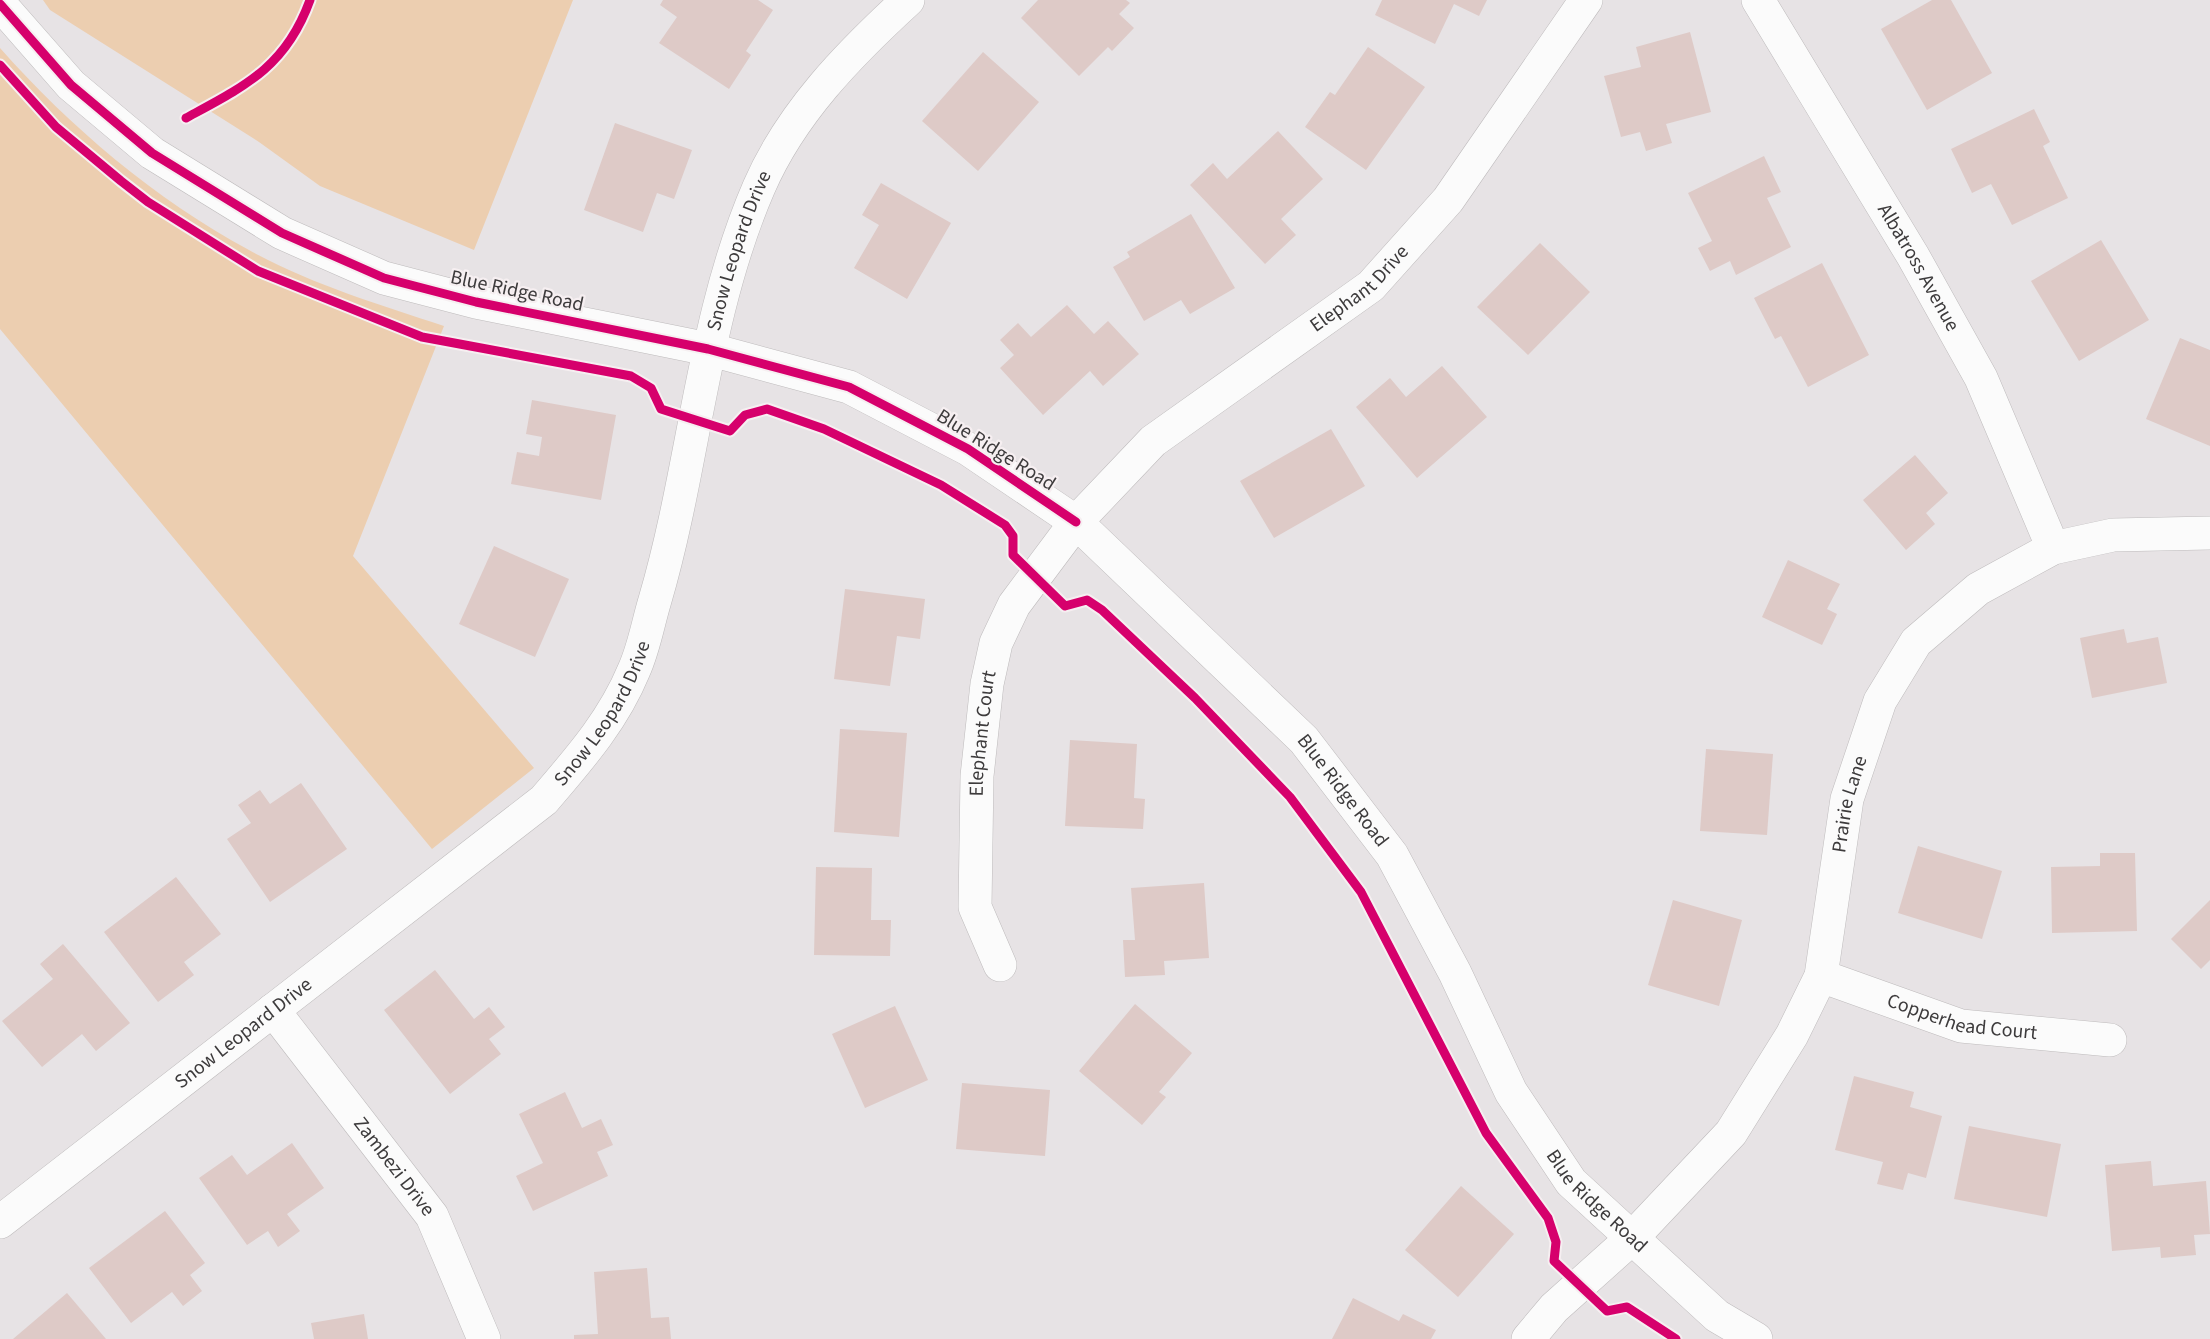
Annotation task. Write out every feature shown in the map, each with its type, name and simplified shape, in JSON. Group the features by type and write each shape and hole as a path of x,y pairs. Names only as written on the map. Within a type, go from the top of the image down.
{"street":[{"name":"Snow Leopard Drive","path":"0,1222 544,800 596,740 634,670 671,543 708,349 728,274 765,177 802,111 859,44 908,0"},
{"name":"Elephant Drive","path":"1076,522 1153,441 1371,286 1448,200 1586,0"},
{"name":"Albatross Avenue","path":"1758,0 1913,256 1981,378 2053,548"},
{"name":"Blue Ridge Road","path":"0,4 71,85 152,153 282,233 384,278 476,302 708,349 849,387 968,449 1076,522 1304,740 1392,855 1455,973 1517,1101 1571,1182 1717,1316 1756,1339"},
{"name":"Elephant Court","path":"1000,965 975,907 977,776 987,684 996,643 1014,605 1076,522"},
{"name":"Prairie Lane","path":"1528,1339 1554,1308 1631,1239 1731,1133 1792,1035 1821,976 1847,799 1880,701 1916,642 1978,589 2053,548 2113,535 2210,533"},
{"name":"Copperhead Court","path":"1821,976 1961,1026 2110,1040"},
{"name":"Zambezi Drive","path":"273,1010 432,1216 483,1330 484,1339"}],"shaded area":[{"path":"43,0 573,0 474,250 320,186 259,142 50,10"},
{"path":"0,48 27,78 85,134 148,185 214,230 296,273 444,326 353,556 534,768 432,849 0,329"}],"building":[{"path":"663,0 758,0 773,10 746,51 751,55 729,89 659,43 677,17 660,5"},
{"path":"1038,0 1126,0 1130,3 1119,14 1134,28 1112,51 1108,47 1079,76 1021,18"},
{"path":"1382,0 1487,0 1479,16 1454,4 1435,44 1375,15"},
{"path":"1932,0 1951,0 1992,73 1927,110 1881,29"},
{"path":"1690,32 1711,112 1666,124 1672,143 1646,151 1640,132 1621,137 1604,76 1641,67 1636,47"},
{"path":"1368,47 1425,87 1366,170 1305,127 1330,92 1335,95"},
{"path":"983,52 1039,102 978,171 922,121"},
{"path":"2034,109 2050,142 2043,146 2068,198 2012,225 1991,184 1972,193 1951,149"},
{"path":"615,123 692,150 674,199 657,193 643,232 584,210"},
{"path":"1278,131 1323,179 1281,219 1296,235 1265,264 1190,185 1213,163 1227,179"},
{"path":"1764,156 1781,192 1767,198 1791,247 1736,275 1730,261 1710,271 1698,248 1712,241 1688,193"},
{"path":"881,183 951,223 907,299 854,268 879,225 862,215"},
{"path":"1191,214 1235,288 1190,314 1181,300 1144,321 1113,267 1130,257 1127,252"},
{"path":"2101,240 2149,320 2079,361 2031,281"},
{"path":"1540,243 1590,292 1528,355 1477,307"},
{"path":"1822,263 1869,355 1808,387 1781,336 1775,339 1754,298"},
{"path":"1067,305 1094,334 1108,321 1139,354 1103,386 1090,371 1043,415 1000,368 1014,355 1000,340 1018,323 1031,337"},
{"path":"2180,338 2210,350 2210,446 2146,419"},
{"path":"1442,366 1487,417 1417,478 1356,407 1390,378 1406,397"},
{"path":"532,400 616,415 601,500 511,484 517,452 539,456 542,437 526,434"},
{"path":"1331,429 1365,486 1274,538 1240,481"},
{"path":"1915,455 1948,493 1926,513 1935,524 1906,550 1863,500"},
{"path":"494,546 569,579 535,657 459,624"},
{"path":"1788,560 1840,584 1827,609 1837,614 1822,645 1762,617"},
{"path":"845,589 925,599 920,639 897,636 890,686 834,679"},
{"path":"2124,629 2127,643 2158,637 2167,683 2092,698 2080,638"},
{"path":"840,729 907,733 899,837 834,832"},
{"path":"1070,740 1137,744 1134,798 1145,799 1143,829 1065,826"},
{"path":"1706,749 1773,754 1767,835 1700,831"},
{"path":"301,783 347,849 270,902 227,839 251,823 238,805 260,790 270,804"},
{"path":"1918,846 2002,871 1982,939 1898,913"},
{"path":"2100,853 2135,853 2137,931 2052,933 2051,867 2100,866"},
{"path":"816,867 872,868 871,920 891,920 890,956 814,955"},
{"path":"176,877 221,934 184,962 194,975 158,1002 104,932"},
{"path":"1204,883 1209,958 1164,961 1165,975 1125,977 1123,940 1135,940 1131,888"},
{"path":"1673,900 1742,920 1719,1006 1648,985"},
{"path":"2210,900 2210,960 2201,969 2171,939"},
{"path":"63,944 130,1023 96,1051 82,1034 42,1067 2,1021 53,979 40,964"},
{"path":"435,970 474,1019 489,1007 505,1027 489,1039 501,1054 450,1094 384,1010"},
{"path":"1135,1004 1192,1053 1159,1092 1166,1097 1142,1125 1079,1071"},
{"path":"895,1006 928,1080 865,1108 832,1034"},
{"path":"1854,1076 1914,1092 1910,1107 1942,1116 1926,1178 1908,1173 1903,1190 1877,1184 1883,1162 1835,1150"},
{"path":"962,1083 1050,1090 1045,1156 956,1149"},
{"path":"565,1092 582,1128 601,1119 613,1145 597,1152 608,1176 533,1211 516,1176 543,1163 519,1114"},
{"path":"1969,1126 2061,1144 2047,1217 1954,1199"},
{"path":"292,1143 324,1188 287,1214 300,1231 278,1247 268,1231 247,1245 199,1178 232,1155 247,1175"},
{"path":"2151,1161 2153,1186 2206,1181 2210,1234 2194,1235 2196,1255 2161,1258 2160,1247 2112,1251 2105,1165"},
{"path":"1461,1186 1514,1234 1458,1297 1405,1250"},
{"path":"165,1211 205,1263 190,1275 202,1291 183,1306 172,1292 131,1323 89,1268"},
{"path":"647,1268 651,1318 669,1317 671,1339 574,1339 574,1335 598,1334 594,1272"},
{"path":"67,1293 106,1339 13,1339"},
{"path":"1353,1298 1399,1321 1403,1314 1436,1330 1431,1339 1332,1339"},
{"path":"364,1314 368,1339 314,1339 311,1323"}],"cycle path":[{"path":"186,118 245,84 276,58 289,42 310,0"},
{"path":"0,4 71,85 152,153 282,233 384,278 476,302 708,349 849,387 968,449 1076,522"},
{"path":"0,65 56,127 121,181 148,202 258,271 422,337 631,376 651,388 661,409 730,431 745,415 767,409 824,429 941,485 1005,525 1013,536 1013,555 1065,606 1087,600 1102,610 1195,698 1290,797 1361,892 1486,1133 1548,1218 1556,1242 1554,1261 1607,1311 1627,1307 1676,1339"}]}
